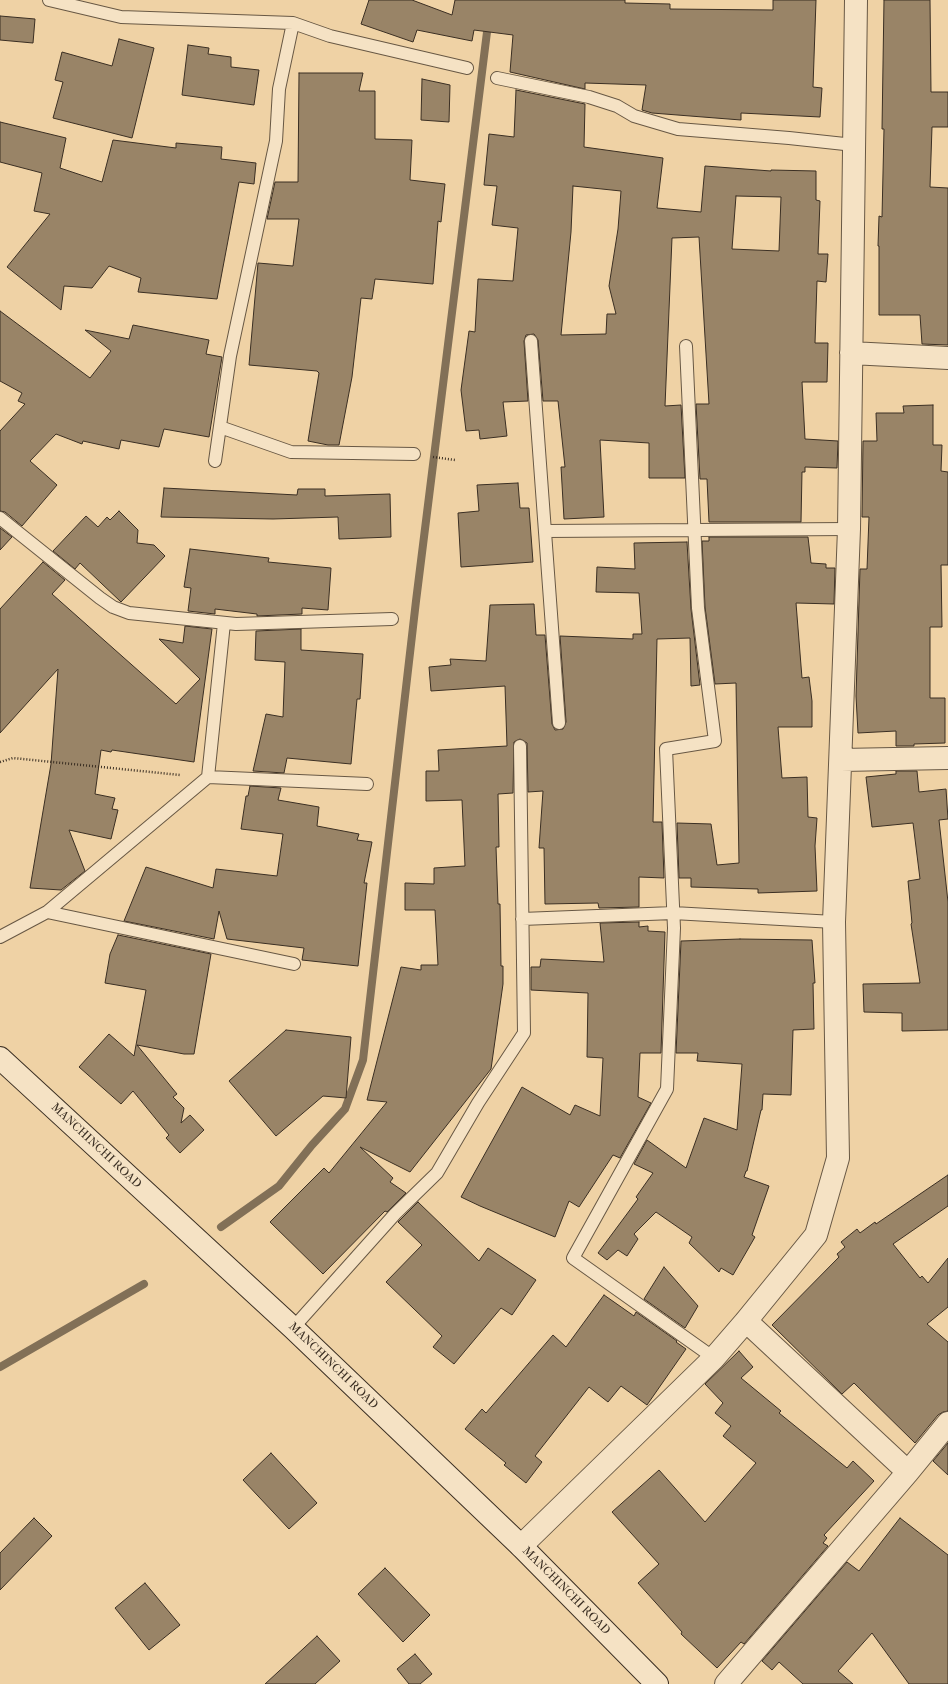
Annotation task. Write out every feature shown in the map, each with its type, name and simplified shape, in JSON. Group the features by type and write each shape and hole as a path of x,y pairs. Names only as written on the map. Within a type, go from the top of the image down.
{"street":[{"path":"521,1546 714,1358 746,1321 816,1235 838,1158 834,922 849,529 856,0"},
{"path":"851,353 948,358"},
{"path":"841,760 948,758"},
{"name":"MANCHINCHI ROAD","path":"0,1058 293,1328 521,1546 657,1684"},
{"path":"746,1321 908,1472"},
{"path":"726,1684 908,1472 948,1423"}],"lane":[{"path":"49,0 121,17 294,23 330,36 467,68"},
{"path":"215,461 230,356 276,141 279,89 294,23"},
{"path":"498,78 589,97 617,106 634,116 678,129 854,145"},
{"path":"531,341 559,723"},
{"path":"686,346 698,608 715,741 666,749 673,913 667,1089 573,1258 714,1358"},
{"path":"220,427 291,452 414,454"},
{"path":"0,518 113,607 129,614 236,624 392,619"},
{"path":"545,531 849,529"},
{"path":"208,777 224,623"},
{"path":"293,1328 395,1214 437,1173 478,1103 524,1033 520,746"},
{"path":"0,937 48,912 208,777 367,784"},
{"path":"48,912 294,964"},
{"path":"522,919 673,913 834,922"}],"path":[{"path":"0,762 13,758 208,777"}],"building":[{"path":"369,0 412,0 452,15 455,0 625,0 625,3 670,4 670,9 773,10 773,0 816,0 813,87 822,88 820,117 741,113 741,120 652,113 642,110 646,85 585,83 585,89 510,72 513,35 474,30 472,41 417,30 413,42 361,24"},
{"path":"884,0 930,0 931,92 948,92 948,127 932,127 930,187 948,188 948,345 922,344 920,315 879,315 878,246 879,216 882,217"},
{"path":"0,16 35,19 33,43 0,40"},
{"path":"119,39 154,48 132,138 53,118 63,82 55,80 62,52 112,66"},
{"path":"188,45 209,48 208,54 231,57 231,67 259,70 254,105 182,95"},
{"path":"299,73 363,73 359,91 375,91 375,139 412,140 410,180 445,184 441,222 438,221 433,284 375,279 372,299 361,298 352,377 339,445 328,445 308,441 319,373 317,371 249,365 258,263 293,266 299,219 267,219 275,182 298,182"},
{"path":"422,79 450,85 449,122 421,120"},
{"path":"516,90 585,104 584,147 663,158 657,208 701,212 705,166 771,171 816,171 816,200 820,201 818,254 828,254 826,282 817,281 815,343 828,343 827,382 802,382 805,439 838,441 837,468 805,467 805,472 802,472 801,522 709,522 707,479 700,479 696,404 709,404 699,237 672,238 665,406 681,405 685,478 649,478 649,443 600,440 604,517 564,519 561,467 565,467 558,401 543,401 538,340 534,334 526,335 524,341 528,401 503,402 507,436 480,439 479,430 466,431 461,390 469,331 475,332 478,279 513,281 518,228 492,225 497,186 484,185 489,134 514,137","holes":["573,186 621,191 618,229 609,286 616,314 607,314 606,334 561,335 571,232","736,196 781,197 779,251 732,249"]},
{"path":"0,122 66,138 60,168 102,182 113,140 176,148 176,143 222,147 221,159 256,163 254,184 239,182 217,299 138,292 141,278 109,266 92,288 64,286 61,310 7,267 50,214 34,211 42,173 0,162"},
{"path":"0,311 90,378 111,351 85,330 129,339 133,325 209,340 206,354 222,357 209,437 164,429 159,447 121,440 119,449 83,441 82,444 56,434 30,461 57,485 22,526 5,512 0,511 0,431 25,404 18,401 22,393 0,381"},
{"path":"933,405 933,445 942,445 941,471 948,472 948,565 941,565 942,627 930,627 930,698 945,698 945,743 896,746 896,731 858,733 856,696 860,569 867,569 869,517 862,517 863,441 877,441 876,413 904,413 903,406"},
{"path":"518,483 520,508 529,508 533,562 461,567 458,513 479,511 477,485"},
{"path":"164,488 297,495 298,489 325,489 325,496 390,494 391,537 339,539 338,517 273,519 161,517"},
{"path":"119,511 138,530 137,543 154,545 165,556 121,602 80,563 75,569 53,551 86,516 98,527 107,517 110,520"},
{"path":"0,528 12,537 0,550"},
{"path":"709,537 808,537 811,563 826,564 826,568 835,568 834,604 796,603 802,678 809,677 812,701 812,727 778,727 782,778 807,777 808,817 817,818 815,846 817,891 758,893 758,889 691,887 691,878 679,878 677,823 711,824 717,865 739,863 736,683 715,684 705,607 702,541 709,541"},
{"path":"687,542 691,609 700,685 691,686 690,638 657,639 653,822 662,822 664,878 639,877 639,907 599,908 598,903 545,904 544,848 539,848 543,791 528,792 527,743 520,739 514,742 513,793 498,794 499,847 496,847 503,984 491,1069 410,1172 360,1147 393,1178 390,1182 406,1193 387,1212 385,1211 323,1274 270,1222 324,1168 329,1173 387,1102 367,1100 401,967 421,970 421,965 438,965 435,910 405,910 405,883 434,884 434,868 465,866 462,800 426,801 426,771 439,771 438,750 507,746 505,686 431,691 429,667 451,665 450,659 486,661 490,605 534,604 536,635 545,635 552,724 555,730 563,729 566,722 560,636 633,639 633,634 642,634 639,593 596,592 597,567 635,569 634,543"},
{"path":"190,549 269,558 268,562 331,568 328,610 302,608 302,614 257,616 257,614 215,609 215,614 188,611 191,588 184,587"},
{"path":"43,562 65,580 52,594 176,704 200,679 159,639 183,643 185,626 212,629 194,762 112,750 111,752 101,750 95,794 115,798 112,809 118,810 111,839 69,830 85,871 61,890 30,888 51,764 58,669 0,733 0,609"},
{"path":"301,629 301,650 363,654 360,699 357,699 351,764 287,758 284,773 253,771 266,714 283,717 285,662 255,660 256,631"},
{"path":"896,771 917,771 919,792 946,789 948,819 939,820 948,902 948,1030 902,1031 902,1013 864,1012 863,984 920,983 911,924 908,881 920,879 913,823 872,827 866,777 896,774"},
{"path":"250,786 281,788 278,800 319,807 317,826 359,834 357,840 372,842 364,883 367,883 358,966 302,960 304,948 227,939 219,911 214,939 124,921 146,867 213,888 216,869 277,876 283,834 241,829 246,796 248,796"},
{"path":"639,922 639,927 648,926 648,931 665,932 661,1053 640,1053 638,1097 651,1103 620,1158 613,1155 579,1207 569,1201 555,1237 461,1197 522,1087 570,1115 575,1105 600,1116 603,1058 587,1057 588,993 531,990 531,967 540,967 541,959 604,962 600,923"},
{"path":"118,935 211,954 194,1054 184,1054 137,1045 177,1094 173,1097 184,1108 181,1123 190,1115 204,1130 180,1153 166,1138 169,1135 133,1091 121,1104 79,1067 109,1034 134,1056 146,990 105,983 110,954"},
{"path":"740,939 812,940 815,983 813,983 814,1029 793,1030 791,1095 763,1094 762,1110 747,1171 744,1177 769,1186 752,1235 755,1237 733,1275 721,1268 719,1272 689,1243 692,1237 656,1212 634,1234 638,1239 627,1256 618,1250 607,1260 598,1253 638,1199 636,1197 653,1173 634,1164 647,1140 686,1168 704,1118 737,1130 742,1064 697,1061 698,1053 676,1053 681,941"},
{"path":"286,1030 351,1037 346,1098 323,1096 276,1136 229,1081"},
{"path":"948,1175 948,1206 893,1244 920,1278 922,1276 928,1283 948,1258 948,1307 927,1324 948,1342 948,1411 938,1415 915,1443 854,1383 842,1394 772,1325 839,1257 837,1254 845,1247 841,1242 857,1229 860,1233 875,1222 876,1224"},
{"path":"418,1202 479,1261 488,1248 536,1280 512,1315 501,1308 454,1364 433,1347 442,1336 386,1282 422,1245 398,1222"},
{"path":"664,1267 698,1306 685,1328 644,1299"},
{"path":"604,1295 634,1316 636,1312 686,1349 647,1405 621,1386 608,1402 589,1387 535,1456 542,1462 526,1483 504,1465 506,1463 465,1429 482,1409 486,1413 553,1335 566,1347"},
{"path":"739,1351 753,1367 741,1378 781,1411 779,1413 847,1468 853,1461 874,1481 824,1535 827,1538 823,1543 828,1546 744,1644 741,1642 717,1668 681,1634 682,1632 638,1583 659,1564 612,1512 659,1470 705,1522 756,1463 723,1436 731,1426 715,1413 723,1403 705,1384"},
{"path":"948,1443 948,1475 933,1461"},
{"path":"271,1453 317,1503 289,1529 243,1480"},
{"path":"34,1518 52,1536 0,1590 0,1553"},
{"path":"900,1518 948,1555 948,1684 909,1684 872,1633 838,1671 853,1684 803,1684 779,1662 772,1670 762,1661 847,1562 859,1571"},
{"path":"385,1568 430,1615 403,1642 358,1594"},
{"path":"145,1583 180,1625 149,1650 115,1608"},
{"path":"317,1636 340,1661 315,1684 265,1684"},
{"path":"415,1654 432,1674 420,1684 409,1684 397,1669"}],"waterway":[{"path":"221,1227 279,1186 312,1145 345,1109 363,1060 416,601 491,0"},
{"path":"0,1367 144,1284"}]}
